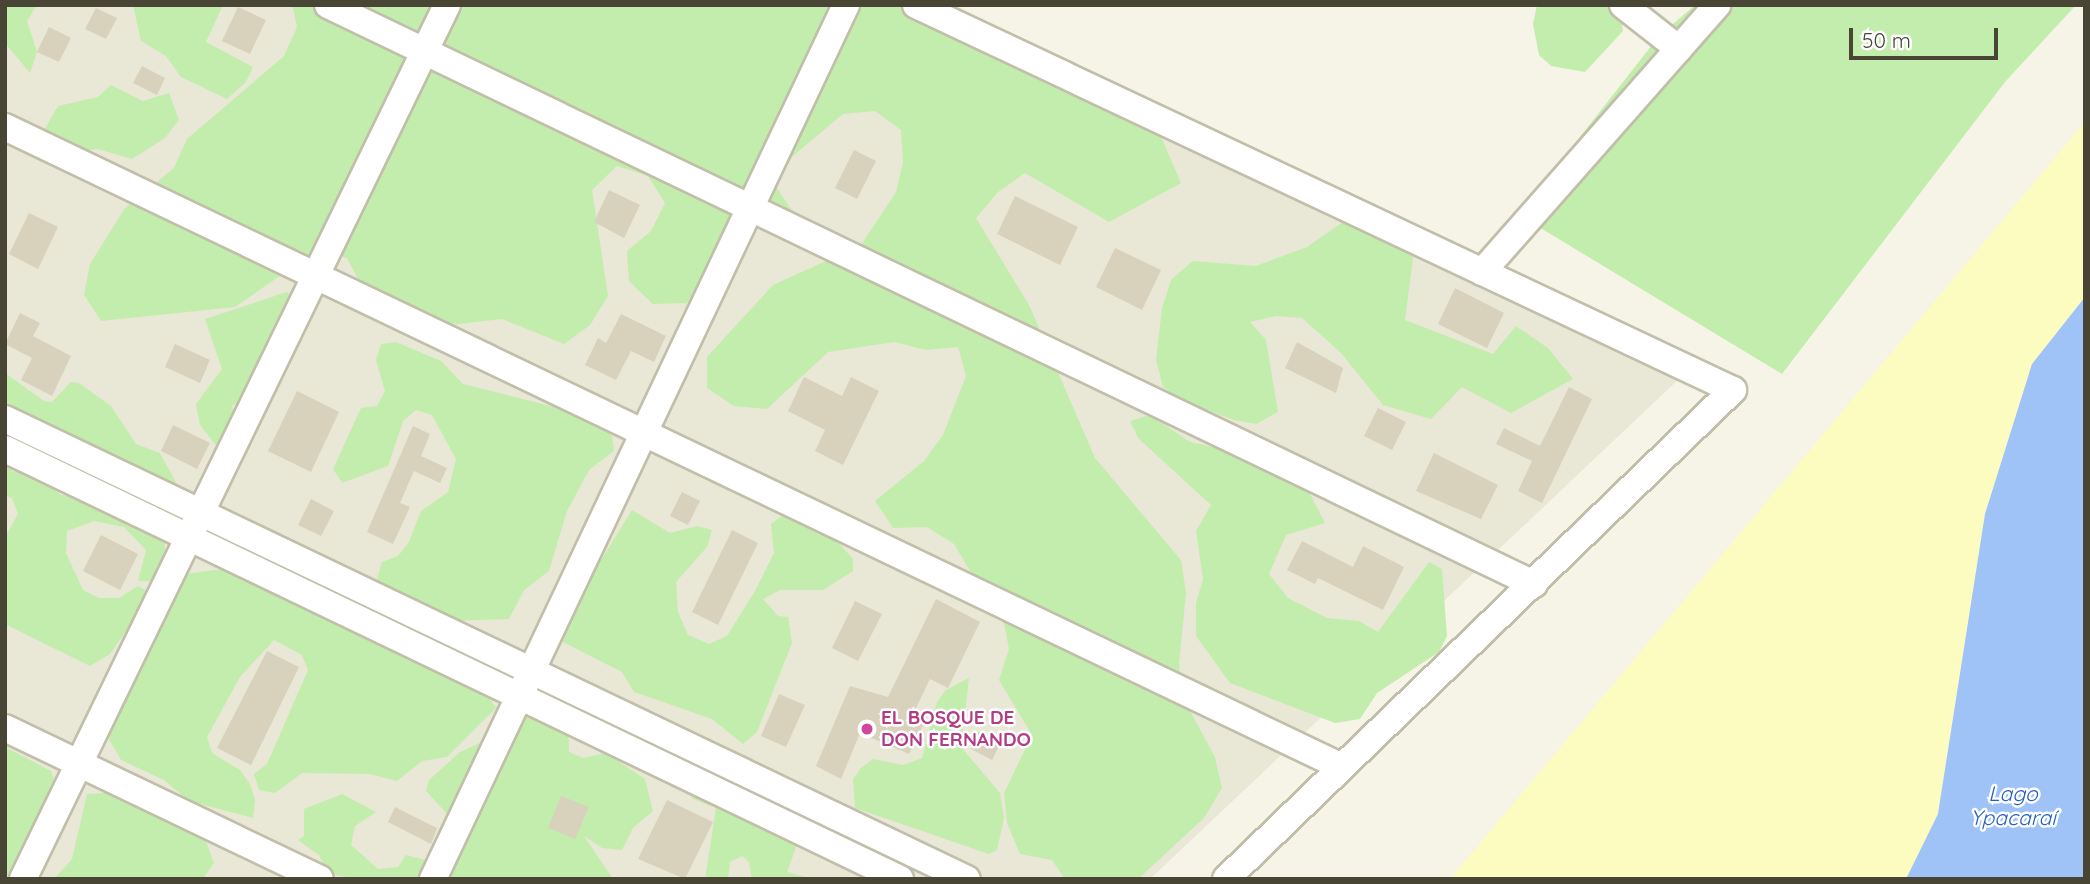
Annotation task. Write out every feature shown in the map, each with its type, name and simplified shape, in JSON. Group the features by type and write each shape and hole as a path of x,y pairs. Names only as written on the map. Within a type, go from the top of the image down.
{"street":[{"path":"328,5 1534,584"},
{"path":"23,879 447,5"},
{"path":"433,879 846,5"},
{"path":"916,5 1733,390 1226,879"},
{"path":"1623,5 1679,49"},
{"path":"1482,272 1717,5"},
{"path":"5,127 1342,767"},
{"path":"5,419 967,879"},
{"path":"5,449 900,879"},
{"path":"5,728 320,879"},
{"path":"821,841 834,815"}],"shaded area":[{"path":"5,5 892,5 1680,378 1150,879 5,879"},
{"path":"5,5 37,5 27,21 37,52 30,73 5,43"},
{"path":"133,5 223,5 206,42 253,67 246,82 227,99 181,77 166,56 141,41"},
{"path":"292,5 901,5 963,30 1028,43 1155,123 1181,183 1109,222 1025,173 998,192 976,218 1029,305 1095,458 1181,560 1186,593 1179,663 1183,698 1215,757 1222,788 1204,818 1138,879 1065,879 1052,860 1020,854 1007,823 1004,793 1032,735 999,680 1009,649 997,588 970,571 954,544 927,527 893,528 875,501 924,461 943,435 966,376 958,347 926,350 894,342 828,352 767,409 734,406 707,388 707,357 773,285 861,245 896,192 903,162 901,130 875,111 843,114 793,156 775,185 794,214 752,230 713,284 686,303 653,304 629,281 627,251 651,231 665,203 648,176 617,166 592,190 608,296 590,325 564,344 502,319 405,330 377,315 347,258 317,250 235,307 101,321 84,295 90,264 125,208 174,168 187,139 284,56 297,27"},
{"path":"1537,5 1619,5 1623,31 1585,72 1551,66 1539,55 1533,24"},
{"path":"1695,5 2076,5 2005,82 1782,374 1519,215 1659,36"},
{"path":"111,85 143,101 169,93 179,120 165,138 132,159 98,149 90,150 85,160 43,132 58,106 98,97"},
{"path":"1389,212 1414,251 1405,320 1493,354 1516,326 1548,348 1573,379 1511,413 1462,387 1431,419 1383,405 1341,353 1302,318 1276,316 1250,322 1266,340 1278,412 1256,424 1234,420 1186,402 1163,387 1156,360 1162,308 1171,280 1193,261 1256,266 1307,247 1350,217"},
{"path":"287,292 296,302 255,396 231,406 240,420 218,448 200,425 196,404 222,369 205,319"},
{"path":"396,342 441,361 463,384 574,412 612,435 614,451 589,470 567,511 549,571 524,590 509,619 445,621 385,595 377,579 382,562 398,556 409,542 421,511 448,492 456,459 432,415 416,410 403,421 388,466 342,483 333,469 361,408 377,406 385,391 376,360 381,344"},
{"path":"5,373 44,401 52,402 71,382 79,383 111,406 136,444 160,453 180,490 135,482 109,453 101,449 86,456 5,413"},
{"path":"1150,415 1190,442 1295,465 1325,523 1286,535 1269,574 1288,598 1327,618 1359,621 1378,632 1429,562 1442,569 1447,636 1439,652 1377,693 1360,719 1335,723 1230,683 1196,636 1196,603 1203,579 1196,531 1211,505 1138,438 1130,421"},
{"path":"5,462 13,472 27,467 61,495 98,500 164,533 166,568 155,581 138,581 146,550 124,527 94,521 67,531 66,553 83,590 99,598 119,598 138,586 147,591 144,605 110,654 90,666 5,624 5,537 18,514 12,498 5,495"},
{"path":"632,510 670,533 697,526 712,530 707,547 676,582 678,612 688,635 709,644 727,636 755,591 774,553 771,524 784,514 834,538 853,559 853,571 823,590 780,590 763,599 778,616 788,617 792,643 757,732 743,744 712,719 634,692 622,672 561,641 575,602"},
{"path":"219,534 493,667 492,669 217,537"},
{"path":"236,567 472,673 496,708 447,757 422,761 397,781 370,774 302,773 275,793 259,790 254,774 267,764 308,670 302,655 274,640 240,677 207,737 212,753 240,770 250,784 255,800 253,818 189,801 164,780 121,760 105,732 135,658 166,621 179,575"},
{"path":"969,678 961,747 1000,793 1004,818 997,850 989,854 855,808 853,779 861,768 873,759 903,765 922,758 937,702 946,690"},
{"path":"540,687 815,821 814,823 539,693"},
{"path":"520,698 568,728 569,752 583,758 606,753 645,779 653,811 633,828 622,850 602,848 584,836 613,879 358,879 329,874 319,855 298,840 304,836 304,809 342,794 376,812 355,826 351,845 378,869 398,867 406,855 429,861 450,817 426,791 429,780 460,752 489,739"},
{"path":"5,747 51,771 59,798 46,862 37,879 5,879"},
{"path":"683,784 737,804 749,823 764,831 773,827 798,842 787,872 813,879 752,879 749,862 742,856 730,862 728,879 705,879 716,808 693,799"},
{"path":"119,792 180,818 206,841 214,863 203,879 54,879 72,859 87,794"}],"sand":[{"path":"2085,122 2085,297 2032,364 1985,514 1938,814 1906,879 1450,879"}],"water":[{"name":"Lago Ypacaraí","path":"2085,297 2085,879 1906,879 1938,814 1985,514 2032,364"}],"building":[{"path":"238,7 266,20 250,54 222,41"},
{"path":"96,8 117,18 106,39 85,29"},
{"path":"49,27 71,38 59,62 37,52"},
{"path":"142,66 165,78 157,95 133,83"},
{"path":"854,150 876,161 857,199 835,188"},
{"path":"609,190 640,205 624,238 594,222"},
{"path":"1015,196 1078,227 1060,265 997,234"},
{"path":"29,213 58,227 38,269 9,254"},
{"path":"1115,248 1161,270 1142,310 1096,287"},
{"path":"1455,288 1504,313 1487,348 1438,324"},
{"path":"20,313 40,323 33,336 71,356 52,396 21,380 32,358 5,344"},
{"path":"621,314 666,336 654,362 631,351 616,380 585,365 598,338 606,343"},
{"path":"1297,342 1343,368 1336,393 1285,368"},
{"path":"175,344 210,360 200,383 165,367"},
{"path":"804,377 842,396 851,377 879,391 843,465 815,451 825,430 788,411"},
{"path":"1569,387 1592,399 1542,503 1518,491 1532,461 1496,444 1504,428 1540,446"},
{"path":"297,391 339,412 311,472 268,451"},
{"path":"1378,408 1406,422 1392,450 1364,436"},
{"path":"173,425 210,443 197,469 161,451"},
{"path":"413,426 430,434 421,456 447,468 440,483 414,471 400,503 410,507 393,544 367,532"},
{"path":"1434,453 1498,485 1481,519 1416,491"},
{"path":"682,492 700,501 688,525 670,516"},
{"path":"311,499 334,511 321,536 298,525"},
{"path":"732,530 758,543 718,625 692,612"},
{"path":"101,535 138,554 120,590 83,571"},
{"path":"1302,541 1353,567 1363,546 1404,567 1383,610 1318,578 1315,584 1287,570"},
{"path":"936,599 980,622 948,688 930,679 913,714 925,721 909,754 860,733 841,779 816,766 850,686 888,697"},
{"path":"855,601 882,614 858,661 832,648"},
{"path":"267,651 299,667 251,765 217,748"},
{"path":"779,694 805,705 786,747 761,736"},
{"path":"979,731 1001,742 992,760 971,749"},
{"path":"561,796 589,807 575,839 548,828"},
{"path":"667,800 713,822 685,879 638,859"},
{"path":"395,807 437,828 431,844 388,822"}],"place":[{"name":"EL BOSQUE DE DON FERNANDO","path":"867,729"}]}
